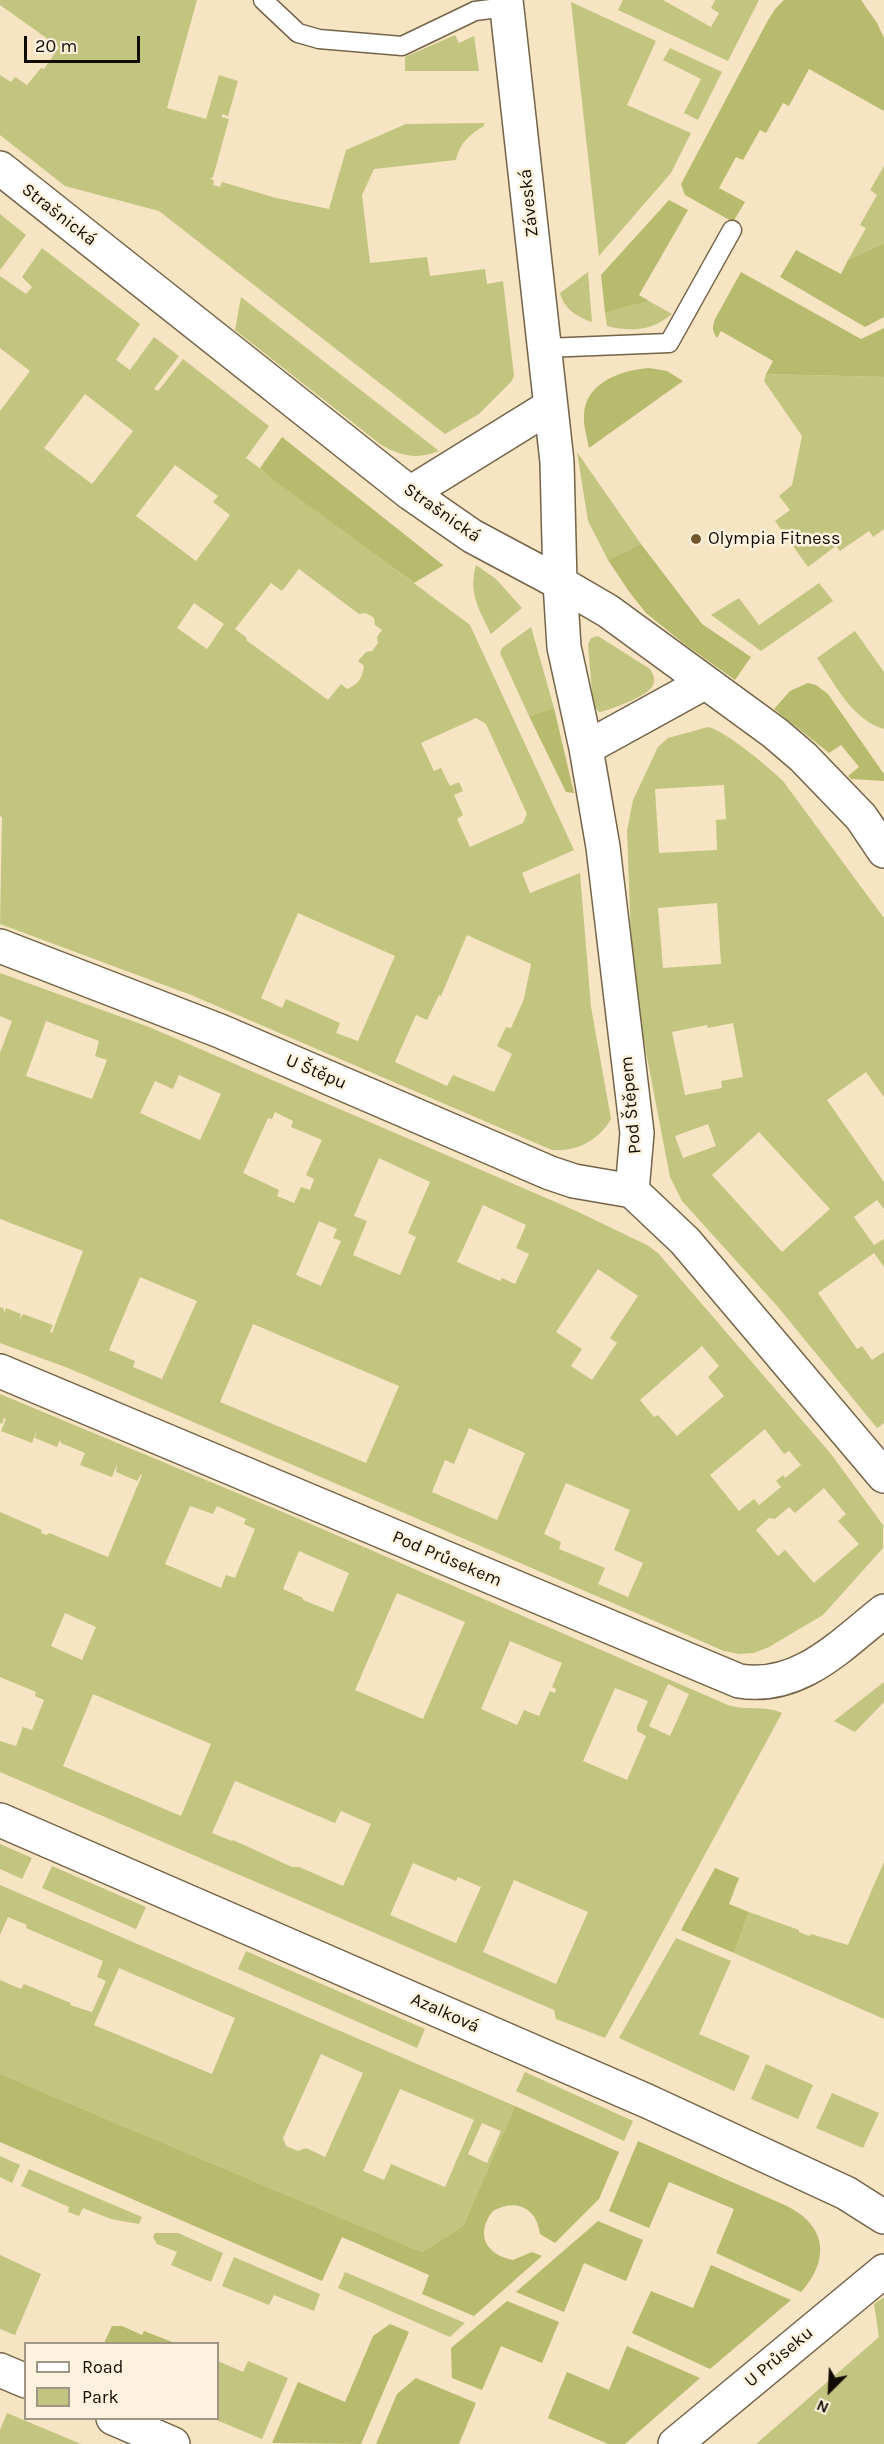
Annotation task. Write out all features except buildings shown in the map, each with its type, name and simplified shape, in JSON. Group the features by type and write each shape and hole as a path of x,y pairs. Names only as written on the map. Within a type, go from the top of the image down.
{"street":[{"name":"Záveská","path":"506,4 545,348 549,407 557,462 560,583"},
{"name":"Strašnická","path":"0,168 410,493 472,536 608,611 775,734 803,757 861,817 884,850"},
{"path":"410,493 549,407"},
{"name":"Pod Štěpem","path":"560,583 564,647 586,748 603,847 637,1133 632,1191"},
{"path":"586,748 704,683"},
{"name":"U Štěpu","path":"0,946 220,1031 550,1173 574,1181 632,1191"},
{"path":"632,1191 685,1241 884,1476"},
{"name":"Pod Průsekem","path":"0,1371 726,1676 752,1683 767,1682 801,1673 884,1611"},
{"name":"Azalková","path":"0,1820 647,2101 846,2193 884,2217"},
{"name":"U Průseku","path":"675,2444 884,2271"},
{"path":"0,2370 24,2380"},
{"path":"118,2420 173,2444"}],"lane":[{"path":"263,0 298,33 319,39 402,46 475,11 506,4"},
{"path":"545,348 669,343 732,230"}],"green space":[{"path":"0,0 197,0 167,108 206,119 219,75 238,81 228,116 222,114 222,117 229,119 213,177 210,179 214,180 213,185 220,187 222,182 276,198 329,209 346,150 406,124 484,123 484,126 462,144 456,160 374,169 362,195 370,263 427,257 430,276 485,269 487,284 503,281 514,376 511,382 479,414 445,434 159,211 65,186 0,135 0,75 11,82 15,77 27,85 41,68 44,69 59,47 0,5"},
{"path":"623,0 663,0 711,27 719,13 711,8 715,0 759,0 728,61 618,10"},
{"path":"784,0 861,0 884,38 884,111 809,69 789,106 783,103 766,133 760,130 743,160 736,157 719,188 745,202 733,222 685,195 681,184 767,22"},
{"path":"571,2 656,41 627,105 691,133 671,173 599,256"},
{"path":"455,35 459,43 474,36 479,71 405,71 405,57"},
{"path":"670,48 722,72 698,120 684,113 701,79 663,60"},
{"path":"884,166 884,243 848,260 866,228 860,225 877,195 870,190"},
{"path":"669,200 688,210 639,295 649,301 605,313 601,275"},
{"path":"0,214 26,235 0,270"},
{"path":"884,243 884,317 865,327 780,277 796,250 841,274 848,260"},
{"path":"42,248 140,324 116,360 130,370 154,337 179,356 154,389 158,391 183,359 269,426 246,458 470,625 574,850 522,873 530,893 580,873 591,1007 611,1119 594,1139 578,1147 552,1150 191,995 0,924 2,817 0,816 0,411 30,371 0,348 0,276 26,294 32,287 22,277","holes":["85,394 133,431 92,484 44,448","175,465 218,496 213,502 230,515 196,561 136,516","299,569 359,614 366,613 374,618 375,625 382,630 377,637 378,643 372,651 366,652 358,661 364,666 357,683 347,689 341,684 328,700 246,640 247,638 235,629 271,583 282,591","194,603 224,624 207,649 177,628","476,718 486,724 527,814 523,823 470,847 457,819 463,815 454,795 463,791 459,782 450,786 441,768 434,771 421,743","298,913 395,956 358,1041 336,1033 340,1023 286,999 282,1008 261,998","467,935 531,964 524,999 511,1028 506,1027 497,1046 512,1054 494,1092 453,1075 447,1086 395,1062 416,1015 427,1020 439,995 441,996"]},
{"path":"588,272 592,322 572,312 560,293"},
{"path":"741,272 861,339 884,328 884,377 766,374 773,361 721,331 717,338 713,331 715,319"},
{"path":"241,297 439,451 416,456 395,451 380,444 235,330"},
{"path":"649,301 672,314 657,324 641,329 607,326 605,313"},
{"path":"649,368 667,371 683,381 589,448 584,414 591,394 598,386 617,375"},
{"path":"766,374 884,377 884,529 873,537 869,531 840,551 836,546 808,567 775,521 790,510 779,496 792,485 802,436 764,381"},
{"path":"282,437 444,565 414,583 274,480 260,468"},
{"path":"577,452 641,544 608,560 588,521"},
{"path":"641,544 702,624 751,657 735,680 646,613 630,593 608,560"},
{"path":"476,565 496,579 522,608 491,634 474,593"},
{"path":"819,583 833,601 761,651 711,615 739,598 759,625"},
{"path":"531,627 554,708 529,716 500,653 502,648"},
{"path":"855,631 884,672 884,729 863,718 853,709 817,658"},
{"path":"598,636 650,669 654,680 652,687 643,694 619,706 599,712 593,705 588,645 591,638"},
{"path":"808,683 816,685 828,694 884,774 884,781 851,779 848,776 859,767 841,745 829,753 774,709 790,691"},
{"path":"554,708 574,793 566,792 529,716"},
{"path":"708,727 736,742 757,759 783,781 884,918 884,1097 866,1072 827,1100 884,1182 884,1209 877,1200 854,1217 874,1245 884,1239 884,1267 874,1253 818,1293 857,1349 862,1346 872,1360 884,1352 884,1423 877,1428 778,1307 682,1201 670,1177 637,1005 631,940 627,831 633,800 658,747 668,738","holes":["724,785 726,819 716,820 717,850 659,853 655,789","717,903 721,964 663,968 658,908","733,1023 743,1077 721,1081 722,1088 685,1095 672,1032 707,1025 708,1028","708,1124 716,1146 683,1158 675,1136","759,1132 830,1209 782,1252 712,1175"]},
{"path":"0,973 149,1027 574,1210 647,1245 658,1253 831,1454 883,1525 883,1548 823,1615 769,1647 754,1653 739,1654 724,1651 68,1368 0,1343 0,1307 4,1309 4,1314 6,1308 21,1314 19,1320 23,1314 53,1325 50,1332 52,1333 83,1251 0,1219 0,1053 12,1021 0,1016","holes":["46,1021 99,1041 95,1056 107,1060 92,1099 26,1076","179,1075 221,1094 200,1140 140,1113 155,1081 173,1089","275,1112 293,1121 291,1127 322,1140 306,1175 314,1179 310,1190 301,1187 294,1203 277,1196 279,1190 243,1173 268,1118 272,1119","379,1158 430,1182 408,1233 416,1237 400,1275 353,1255 367,1221 354,1216","483,1205 526,1225 516,1248 529,1254 515,1284 502,1278 500,1281 457,1262","319,1221 337,1229 333,1238 341,1241 321,1286 296,1275","598,1269 638,1296 610,1338 617,1343 592,1380 571,1366 582,1349 556,1332","140,1277 197,1301 162,1379 133,1367 135,1361 109,1350","253,1324 399,1386 366,1463 220,1402","702,1346 719,1366 708,1377 724,1396 677,1436 658,1415 654,1417 640,1400","469,1428 525,1453 497,1520 432,1492 445,1460 454,1464","765,1429 784,1454 789,1451 801,1465 785,1478 783,1475 776,1481 781,1487 759,1505 754,1499 739,1511 710,1475","566,1483 630,1510 614,1550 643,1563 628,1597 598,1584 605,1568 559,1549 561,1542 544,1534","824,1488 846,1514 838,1521 859,1544 814,1583 785,1550 778,1556 756,1530 769,1518 775,1519 789,1507 795,1513"]},
{"path":"0,1394 297,1518 728,1705 769,1709 782,1713 605,2038 556,2019 554,2010 0,1772 0,1741 16,1746 23,1727 32,1730 44,1700 35,1696 36,1692 0,1677 0,1512 42,1530 41,1533 47,1535 49,1533 108,1557 142,1475 137,1481 116,1472 117,1464 112,1477 80,1465 85,1453 61,1443 60,1440 57,1447 35,1438 37,1431 32,1443 1,1431 6,1419 4,1418 2,1424 0,1423","holes":["190,1506 213,1514 217,1506 246,1519 244,1524 255,1529 235,1578 226,1575 221,1588 165,1564","299,1551 349,1573 333,1612 303,1600 283,1589","397,1593 465,1622 423,1719 355,1690","65,1613 96,1627 82,1660 51,1646","510,1641 562,1663 552,1687 556,1689 555,1693 550,1691 539,1716 524,1710 517,1725 481,1709","668,1684 689,1694 670,1736 649,1726","615,1688 648,1701 637,1727 637,1731 646,1736 627,1780 583,1761","93,1694 211,1744 181,1816 63,1766","235,1781 335,1823 341,1811 371,1824 343,1886 212,1833","413,1863 456,1881 458,1877 481,1887 456,1943 390,1915","514,1880 588,1912 556,1984 483,1952"]},
{"path":"884,1682 884,1702 855,1732 834,1721"},
{"path":"0,1844 32,1858 22,1879 0,1869"},
{"path":"884,1862 884,2019 734,1953 749,1912 799,1930 809,1936 811,1934 848,1945"},
{"path":"52,1866 146,1907 136,1929 42,1888"},
{"path":"715,1868 739,1878 729,1904 749,1912 734,1953 681,1930"},
{"path":"0,1885 515,2106 463,2226 422,2252 0,2074 0,1980 21,1989 24,1984 71,2003 70,2005 92,2012 106,1981 97,1977 103,1961 26,1928 27,1925 8,1917 0,1935","holes":["119,1968 235,2018 212,2074 94,2025","321,2054 363,2073 325,2157 306,2148 298,2151 286,2146 283,2138","400,2089 474,2120 445,2187 391,2164 384,2180 363,2171","482,2123 501,2131 487,2163 468,2154"]},
{"path":"676,1938 731,1961 699,2034 750,2056 734,2091 619,2038"},
{"path":"246,1951 425,2029 417,2048 238,1969"},
{"path":"766,2064 813,2085 798,2119 751,2099"},
{"path":"525,2072 633,2121 624,2141 516,2091"},
{"path":"0,2074 422,2252 463,2226 515,2106 619,2152 599,2199 555,2243 540,2234 535,2218 524,2208 510,2205 493,2211 485,2227 484,2235 490,2248 503,2257 513,2260 532,2252 542,2256 474,2316 422,2294 429,2275 342,2237 322,2281 0,2142"},
{"path":"832,2093 879,2113 863,2148 816,2128"},
{"path":"638,2141 787,2206 810,2223 817,2234 820,2256 817,2268 801,2292 716,2253 734,2209 669,2182 649,2228 609,2211"},
{"path":"0,2156 20,2165 12,2183 0,2177"},
{"path":"29,2169 142,2217 139,2224 111,2219 83,2208 79,2216 68,2212 69,2207 21,2186"},
{"path":"598,2221 643,2240 626,2281 584,2263 564,2312 516,2292"},
{"path":"155,2233 178,2233 223,2253 211,2282 171,2265 177,2252 157,2244 153,2237"},
{"path":"0,2255 41,2274 15,2335 0,2329"},
{"path":"234,2257 320,2294 314,2311 274,2295 269,2305 222,2286"},
{"path":"711,2265 791,2300 710,2369 632,2333 651,2291 693,2308"},
{"path":"345,2272 465,2323 450,2337 338,2288"},
{"path":"884,2297 884,2444 756,2444 879,2337 874,2304"},
{"path":"507,2301 559,2322 542,2363 501,2346 482,2390 452,2378 451,2348"},
{"path":"390,2324 409,2332 361,2444 272,2443 298,2382 345,2402 373,2336"},
{"path":"112,2326 122,2326 142,2335 144,2331 172,2342 104,2342"},
{"path":"627,2346 700,2378 625,2444 608,2444 548,2418 567,2372 609,2390"},
{"path":"219,2361 243,2372 248,2361 288,2378 262,2439 216,2420 219,2420"},
{"path":"416,2378 476,2403 459,2444 376,2444 397,2394"},
{"path":"7,2413 81,2444 0,2444 0,2430"}],"place":[{"name":"Olympia Fitness","path":"696,539"}]}
